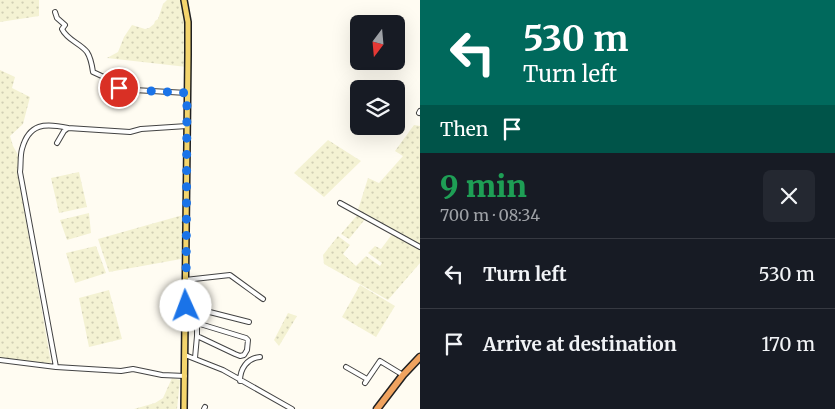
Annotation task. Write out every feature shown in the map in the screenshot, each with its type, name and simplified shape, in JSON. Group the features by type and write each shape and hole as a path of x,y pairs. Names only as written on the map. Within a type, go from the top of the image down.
{"highway":[{"path":"377,409 403,375 420,357"}],"main road":[{"path":"184,0 188,22 184,409"}],"street":[{"path":"55,12 57,18 65,25 62,29 64,34 86,51 92,62 93,72 106,78 109,86 134,90 187,93"},
{"path":"56,367 20,172 22,150 34,128 39,126 130,132 141,129 187,126"},
{"path":"58,143 64,131 68,128"},
{"path":"340,203 420,247"},
{"path":"185,280 230,275 263,299"},
{"path":"186,306 250,322"},
{"path":"195,358 197,336 198,325 199,324 246,338 248,346 244,355 240,356 197,336"},
{"path":"185,355 222,370 292,409"},
{"path":"240,381 240,374 247,363 260,356"},
{"path":"0,360 56,367 121,371 134,369 162,375 185,376"},
{"path":"346,367 366,381 380,361 403,375"}],"shaded area":[{"path":"0,0 39,0 39,16 0,22"},
{"path":"167,0 181,0 183,4 187,26 187,67 107,58 118,52 124,37 132,25 145,29 154,24 158,19 163,4"},
{"path":"0,70 15,77 12,88 30,97 23,124 10,136 22,162 18,175 51,363 0,361"},
{"path":"414,125 420,126 420,245 382,226 358,210 368,178 379,183 403,156 395,151"},
{"path":"328,140 361,161 324,197 294,173"},
{"path":"79,172 87,207 59,213 51,178"},
{"path":"89,213 91,233 67,240 60,220"},
{"path":"359,213 366,218 349,239 341,234"},
{"path":"183,215 181,259 109,272 98,239"},
{"path":"393,233 420,248 420,263 388,300 324,264 323,255 338,236 350,245 343,254 356,266 366,256 380,266 382,263 368,253 375,246 381,249"},
{"path":"96,246 106,273 75,283 66,253"},
{"path":"360,285 395,306 376,337 342,317"},
{"path":"109,290 122,339 89,347 79,298"},
{"path":"288,313 297,316 279,346 274,340"},
{"path":"172,378 180,380 177,409 134,409 155,403 163,398"}],"route":[{"path":"119,88 187,93 186,306"}]}
